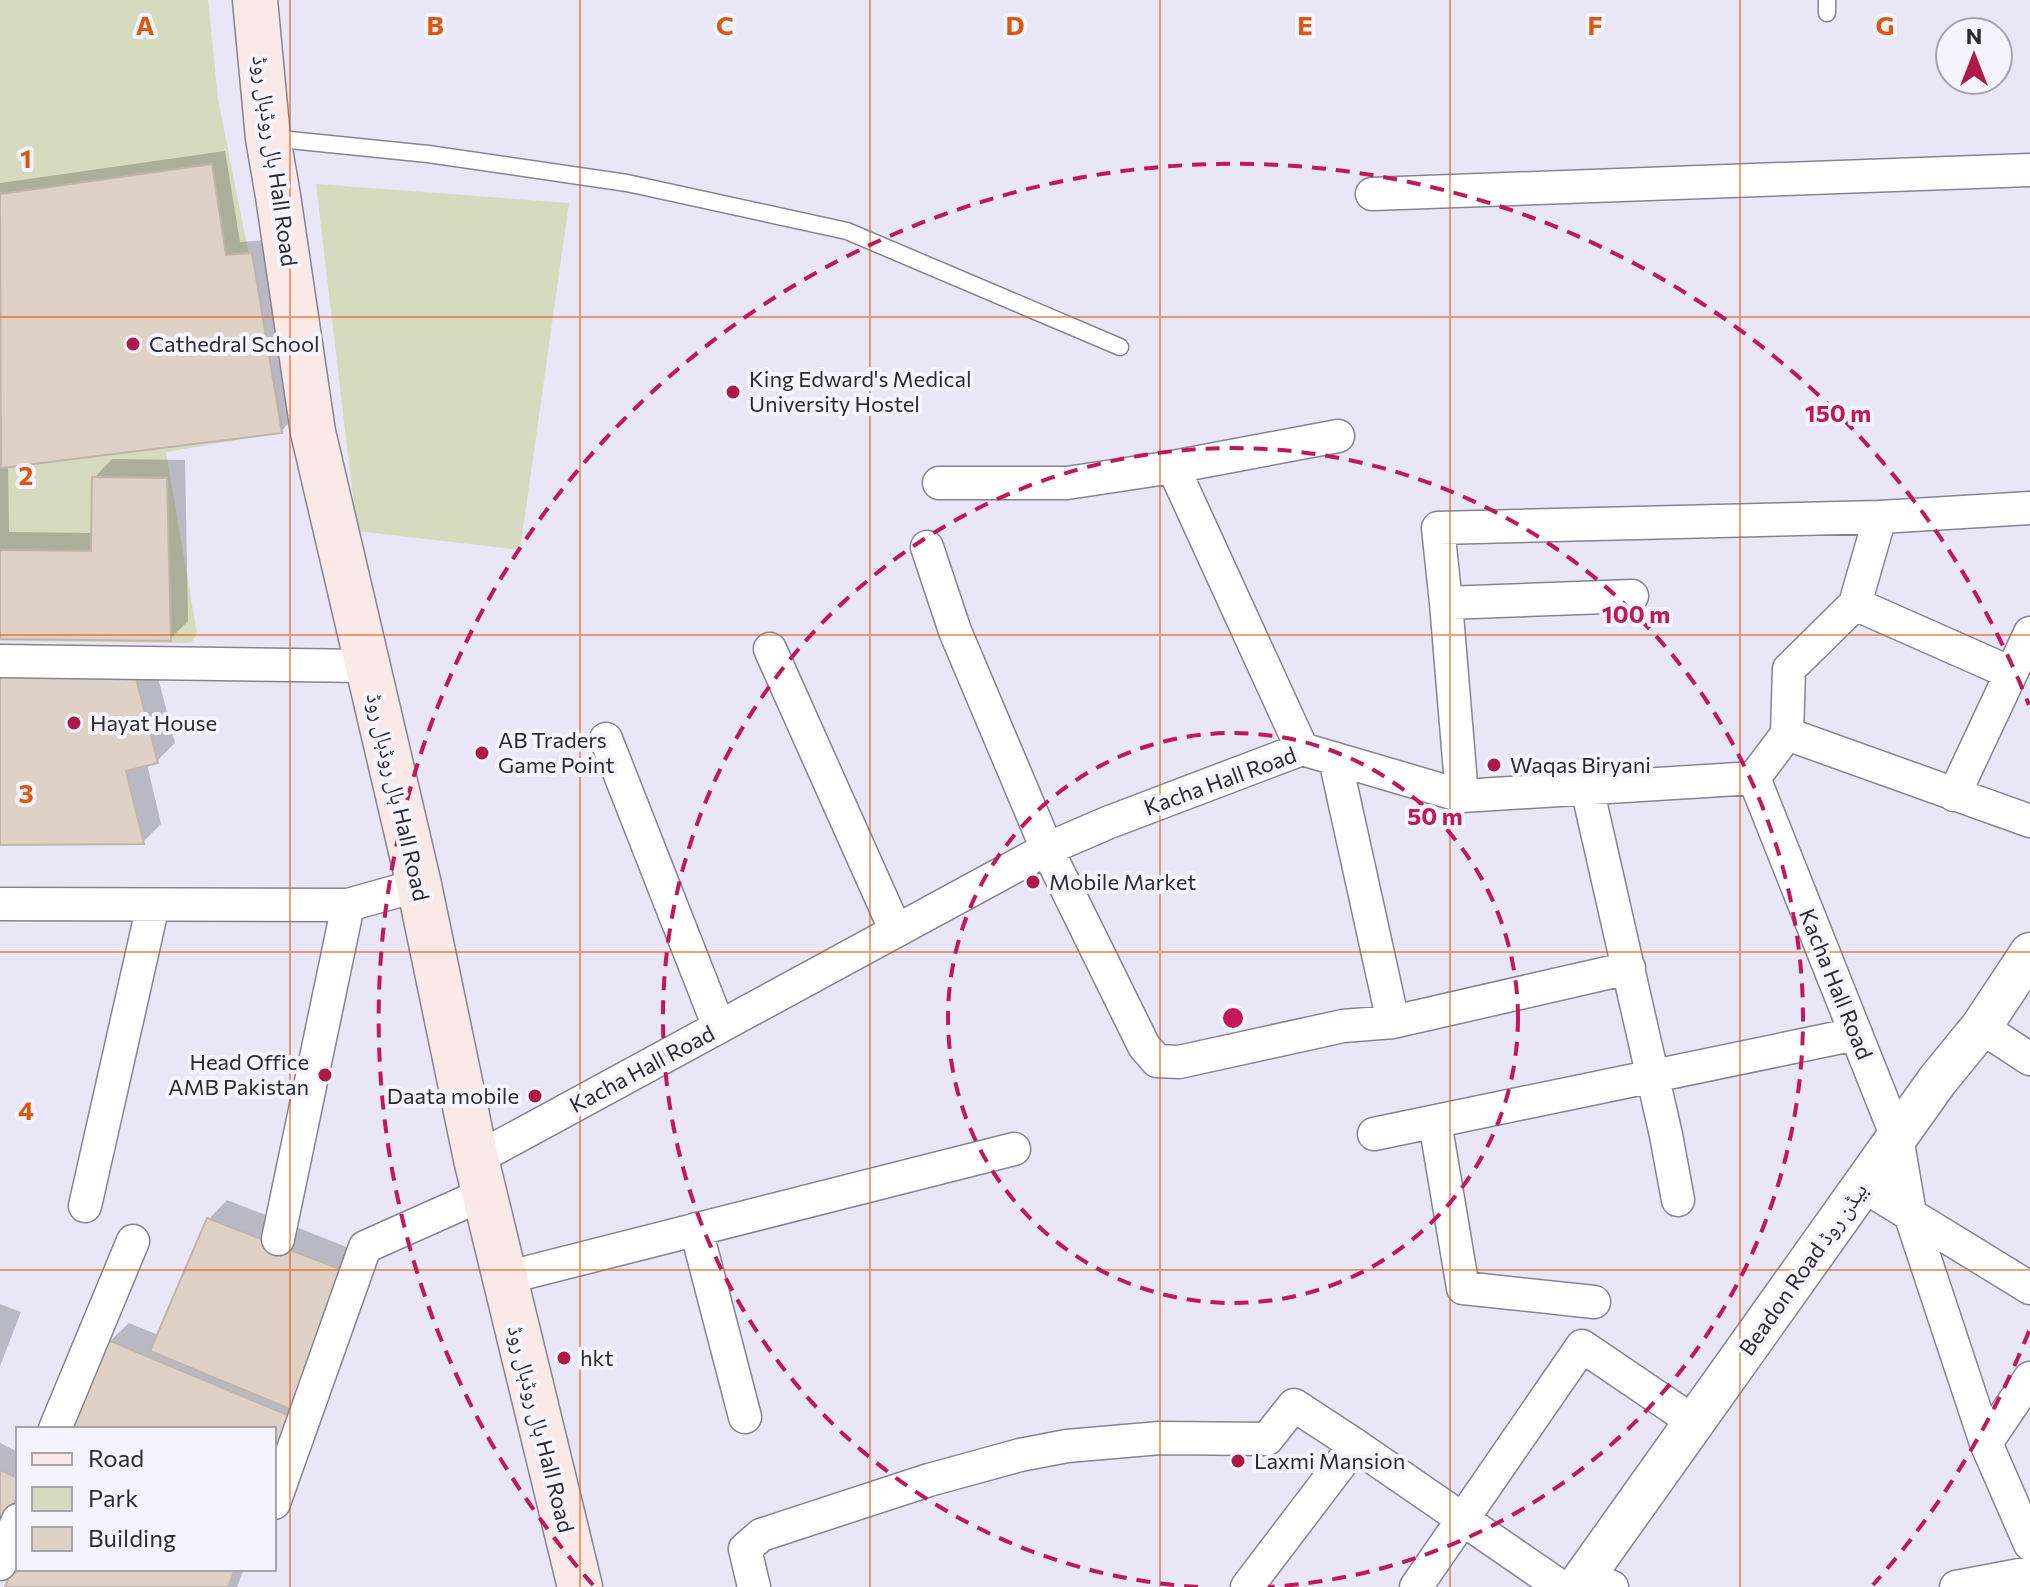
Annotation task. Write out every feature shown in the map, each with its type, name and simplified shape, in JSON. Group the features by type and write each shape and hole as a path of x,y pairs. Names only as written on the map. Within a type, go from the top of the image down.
{"main road":[{"name":"ہال روڈہال روڈ Hall Road","path":"255,0 268,138 313,432 419,885 480,1177 580,1587"}],"street":[{"path":"1372,194 2030,170"},
{"path":"939,483 1067,483 1338,436"},
{"path":"1173,467 1302,749"},
{"path":"1462,796 1438,528 1880,517 2030,508"},
{"path":"1754,778 1787,734 1789,669 1855,604 1880,517"},
{"path":"927,547 955,631 1047,849 1144,1046 1157,1061 1179,1062 1343,1026 1393,1022 1629,968"},
{"path":"1446,603 1632,596"},
{"path":"1855,604 2011,673"},
{"path":"1954,795 2030,633"},
{"path":"770,649 896,931"},
{"path":"0,661 367,666"},
{"path":"1787,734 2030,821"},
{"path":"606,739 719,1027"},
{"name":"Kacha Hall Road","path":"276,1497 365,1247 719,1027 1047,849 1302,749 1462,796 1754,778 1897,1137 1910,1214 1986,1443 2030,1544"},
{"path":"1335,759 1393,1022"},
{"path":"1587,788 1678,1200"},
{"path":"0,904 348,905 419,885"},
{"path":"85,1206 153,905"},
{"path":"278,1239 348,905"},
{"name":"Beadon Road بیڈن روڈ","path":"1584,1584 1694,1422 1937,1081 1981,1027 2030,953"},
{"path":"1981,1027 2030,1059"},
{"path":"1374,1134 1856,1034"},
{"path":"1435,1122 1463,1288 1594,1302"},
{"path":"505,1278 1014,1149"},
{"path":"1862,1185 2030,1288"},
{"path":"696,1229 745,1417"},
{"path":"56,1427 133,1241"},
{"path":"1416,1587 1582,1346 1694,1422"},
{"path":"1986,1443 2030,1378"},
{"path":"754,1587 745,1549 761,1535 929,1480 1020,1455 1067,1446 1160,1438 1267,1439 1294,1405 1463,1520 1584,1584"},
{"path":"1247,1587 1355,1445"},
{"path":"0,1564 16,1525"},
{"path":"1956,1587 2030,1573"}],"lane":[{"path":"268,138 428,154 627,183 847,231 1120,347"}],"green space":[{"path":"0,0 208,0 218,99 284,432 166,452 197,634 191,643 0,641"},
{"path":"316,184 569,203 520,550 357,531"}],"building":[{"name":"Cathedral School","path":"212,164 226,255 252,253 282,433 1,468 0,194"},
{"path":"92,477 167,478 171,641 0,639 0,550 91,551"},
{"name":"Hayat House","path":"0,668 135,668 158,763 126,771 144,844 0,845"},
{"path":"207,1218 350,1273 300,1413 150,1351"},
{"path":"108,1340 297,1419 276,1469 276,1427 72,1427"},
{"path":"0,1470 16,1477 16,1499 0,1538"},
{"path":"16,1560 16,1571 234,1571 228,1587 5,1587"}],"place":[{"name":"Cathedral School","path":"133,344"},
{"name":"King Edward's Medical University Hostel","path":"733,392"},
{"name":"Hayat House","path":"74,723"},
{"name":"AB Traders Game Point","path":"482,753"},
{"name":"Waqas Biryani","path":"1494,765"},
{"name":"Mobile Market","path":"1033,882"},
{"name":"Head Office AMB Pakistan","path":"325,1075"},
{"name":"Daata mobile","path":"535,1096"},
{"name":"hkt","path":"564,1358"},
{"name":"Laxmi Mansion","path":"1238,1461"}]}
